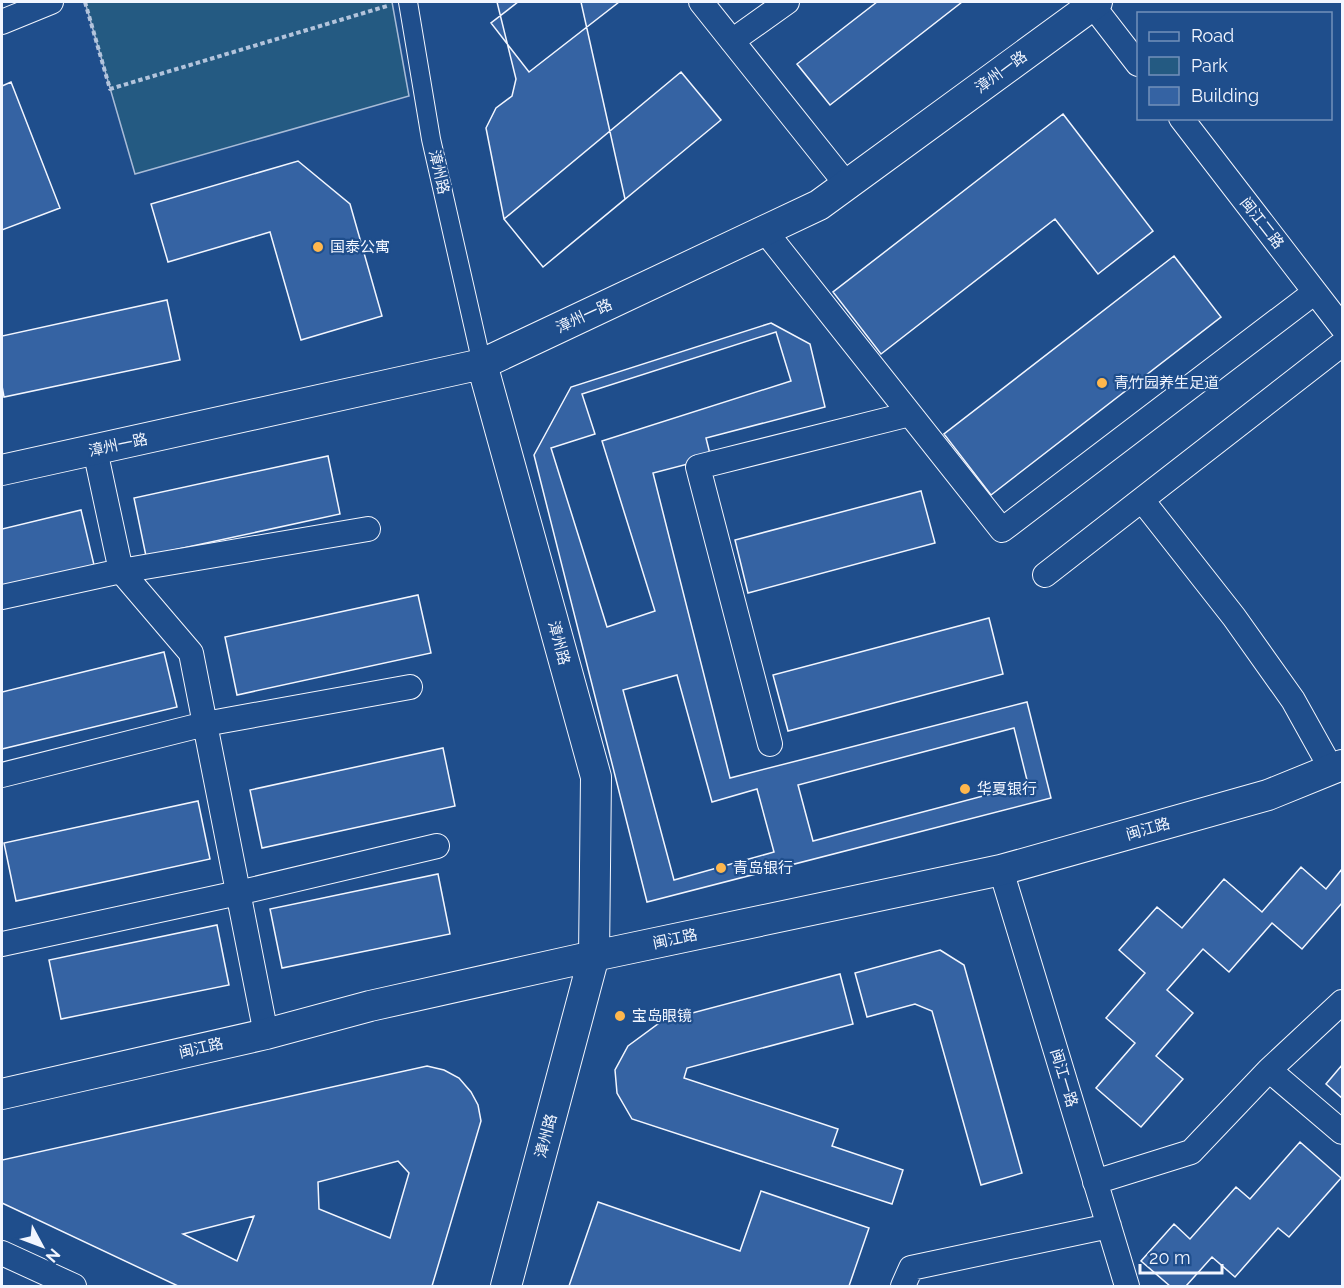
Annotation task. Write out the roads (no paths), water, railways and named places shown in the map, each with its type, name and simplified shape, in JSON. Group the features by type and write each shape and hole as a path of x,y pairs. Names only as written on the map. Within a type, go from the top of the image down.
{"street":[{"path":"2,22 51,2"},
{"path":"700,2 847,185"},
{"path":"732,41 787,2"},
{"name":"漳州路","path":"399,3 482,364 596,777 594,956 506,1287"},
{"path":"1093,3 1137,63"},
{"name":"漳州一路","path":"2,470 482,364 819,205 1093,3"},
{"name":"闽江二路","path":"1183,120 1342,327"},
{"path":"765,231 1002,530 1315,292"},
{"path":"1045,575 1342,344"},
{"path":"770,744 698,466 910,414"},
{"path":"95,450 121,571 191,653 266,1034"},
{"path":"1142,500 1234,617 1337,767"},
{"path":"2,597 121,571 368,529"},
{"path":"2,775 205,724 410,687"},
{"name":"闽江路","path":"2,1094 266,1034 370,1006 1001,870 1269,795 1337,767"},
{"path":"2,944 238,893 437,846"},
{"name":"闽江一路","path":"1001,870 1127,1287"},
{"path":"1095,1182 1191,1152 1269,1070 1342,1002"},
{"path":"1269,1070 1342,1132"},
{"path":"903,1287 911,1268 1108,1226"},
{"path":"2,1253 74,1287"}],"place":[{"name":"国泰公寓","path":"318,247"},
{"name":"青竹园养生足道","path":"1102,383"},
{"name":"华夏银行","path":"965,789"},
{"name":"青岛银行","path":"721,868"},
{"name":"宝岛眼镜","path":"620,1016"}]}
